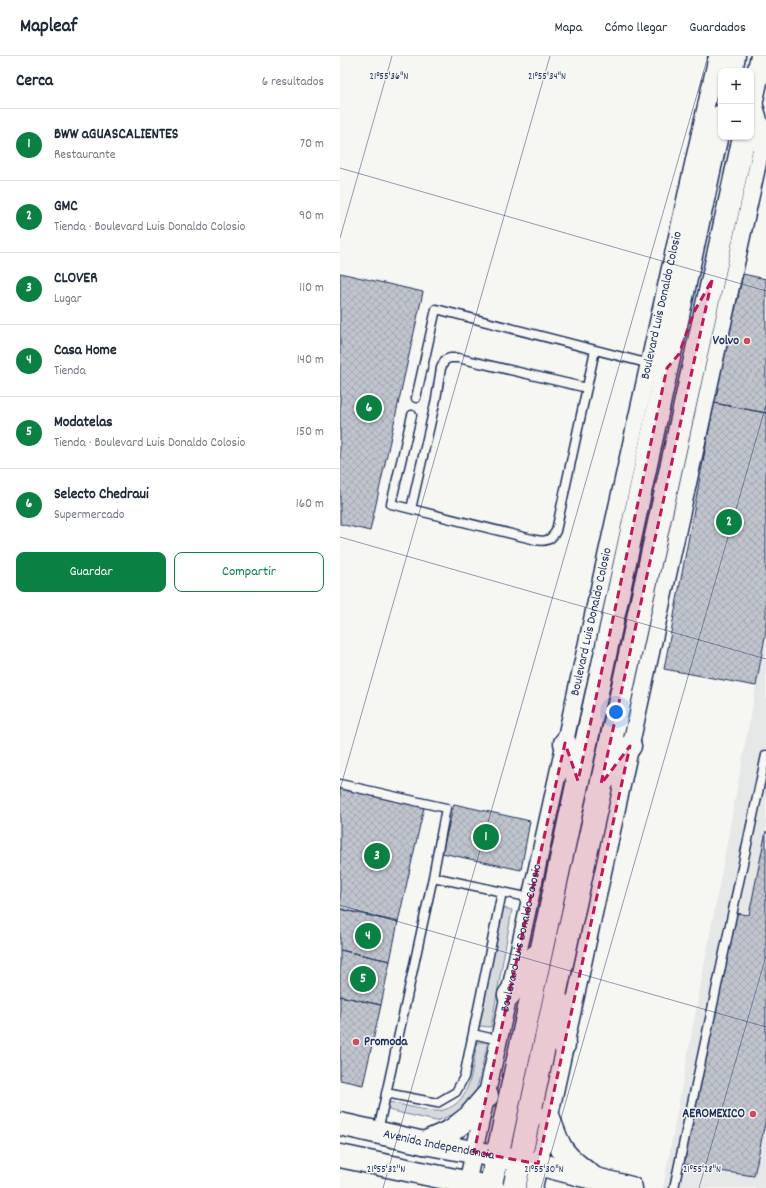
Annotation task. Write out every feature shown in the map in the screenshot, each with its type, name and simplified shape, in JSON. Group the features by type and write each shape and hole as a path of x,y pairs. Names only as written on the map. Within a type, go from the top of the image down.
{"main road":[{"path":"732,68 734,56"},
{"path":"754,91 762,56"},
{"path":"514,1188 529,1163 557,986 712,280 757,135 754,120"},
{"name":"Boulevard Luis Donaldo Colosio","path":"491,1188 578,781 658,366 718,128"},
{"path":"648,570 644,541 646,516 669,411 671,393 658,366 679,354 699,300 712,280"},
{"path":"565,743 578,781"},
{"path":"602,784 630,746"},
{"path":"509,995 543,947"},
{"path":"557,986 564,1046"},
{"path":"424,1143 451,1131 469,1117 487,1096"},
{"path":"550,1118 556,1141 565,1156 597,1180"},
{"name":"Avenida Independencia","path":"340,1124 424,1143 529,1163 631,1188"},
{"path":"340,1156 421,1180 491,1188"}],"street":[{"name":"Boulevard Luis Donaldo Colosio","path":"467,1186 565,743 658,366 717,56"},
{"path":"534,1188 529,1163 550,1118 564,1046 630,746 757,135"}],"lane":[{"path":"416,398 436,309 658,366"},
{"path":"412,415 391,504 542,541 548,540 552,538 556,531 596,350"},
{"path":"411,509 436,399 441,368 445,360 458,358 588,388"},
{"path":"674,1188 766,755"},
{"path":"340,784 446,808 433,877 378,1132"},
{"path":"433,877 531,898"},
{"path":"386,1093 437,1103 456,1092 464,1077 502,892"},
{"path":"473,1034 499,1040"}],"highlighted area":[{"path":"712,280 601,784 630,746 538,1164 474,1152 565,743 578,781 667,368 679,354 694,312"}],"shaded area":[{"path":"766,633 766,1188 663,1188 756,686"},
{"path":"503,908 512,910 491,1027 479,1026"},
{"path":"477,1042 488,1042 476,1092 463,1111 436,1121 388,1110 389,1102 438,1111 449,1108 458,1102 468,1085"}],"building":[{"path":"340,273 423,292 370,531 340,524"},
{"name":"Volvo","path":"743,274 766,279 766,413 714,403"},
{"path":"714,403 766,413 766,631 756,686 664,669"},
{"path":"340,784 425,803 398,922 340,909"},
{"path":"454,804 530,821 521,870 442,853"},
{"path":"766,831 766,1118 754,1176 706,1169 684,1164 735,913 749,915"},
{"path":"340,909 398,922 390,961 340,950"},
{"path":"340,950 390,961 381,1005 340,996"},
{"name":"Promoda","path":"340,996 381,1005 363,1085 340,1080"}],"place":[{"name":"Volvo","path":"747,341"},
{"name":"Selecto Chedraui","path":"369,408"},
{"name":"GMC","path":"729,522"},
{"name":"BWW aGUASCALIENTES","path":"486,837"},
{"name":"CLOVER","path":"377,856"},
{"name":"Casa Home","path":"368,936"},
{"name":"Modatelas","path":"363,979"},
{"name":"Promoda","path":"356,1042"},
{"name":"AEROMEXICO","path":"753,1114"}]}
